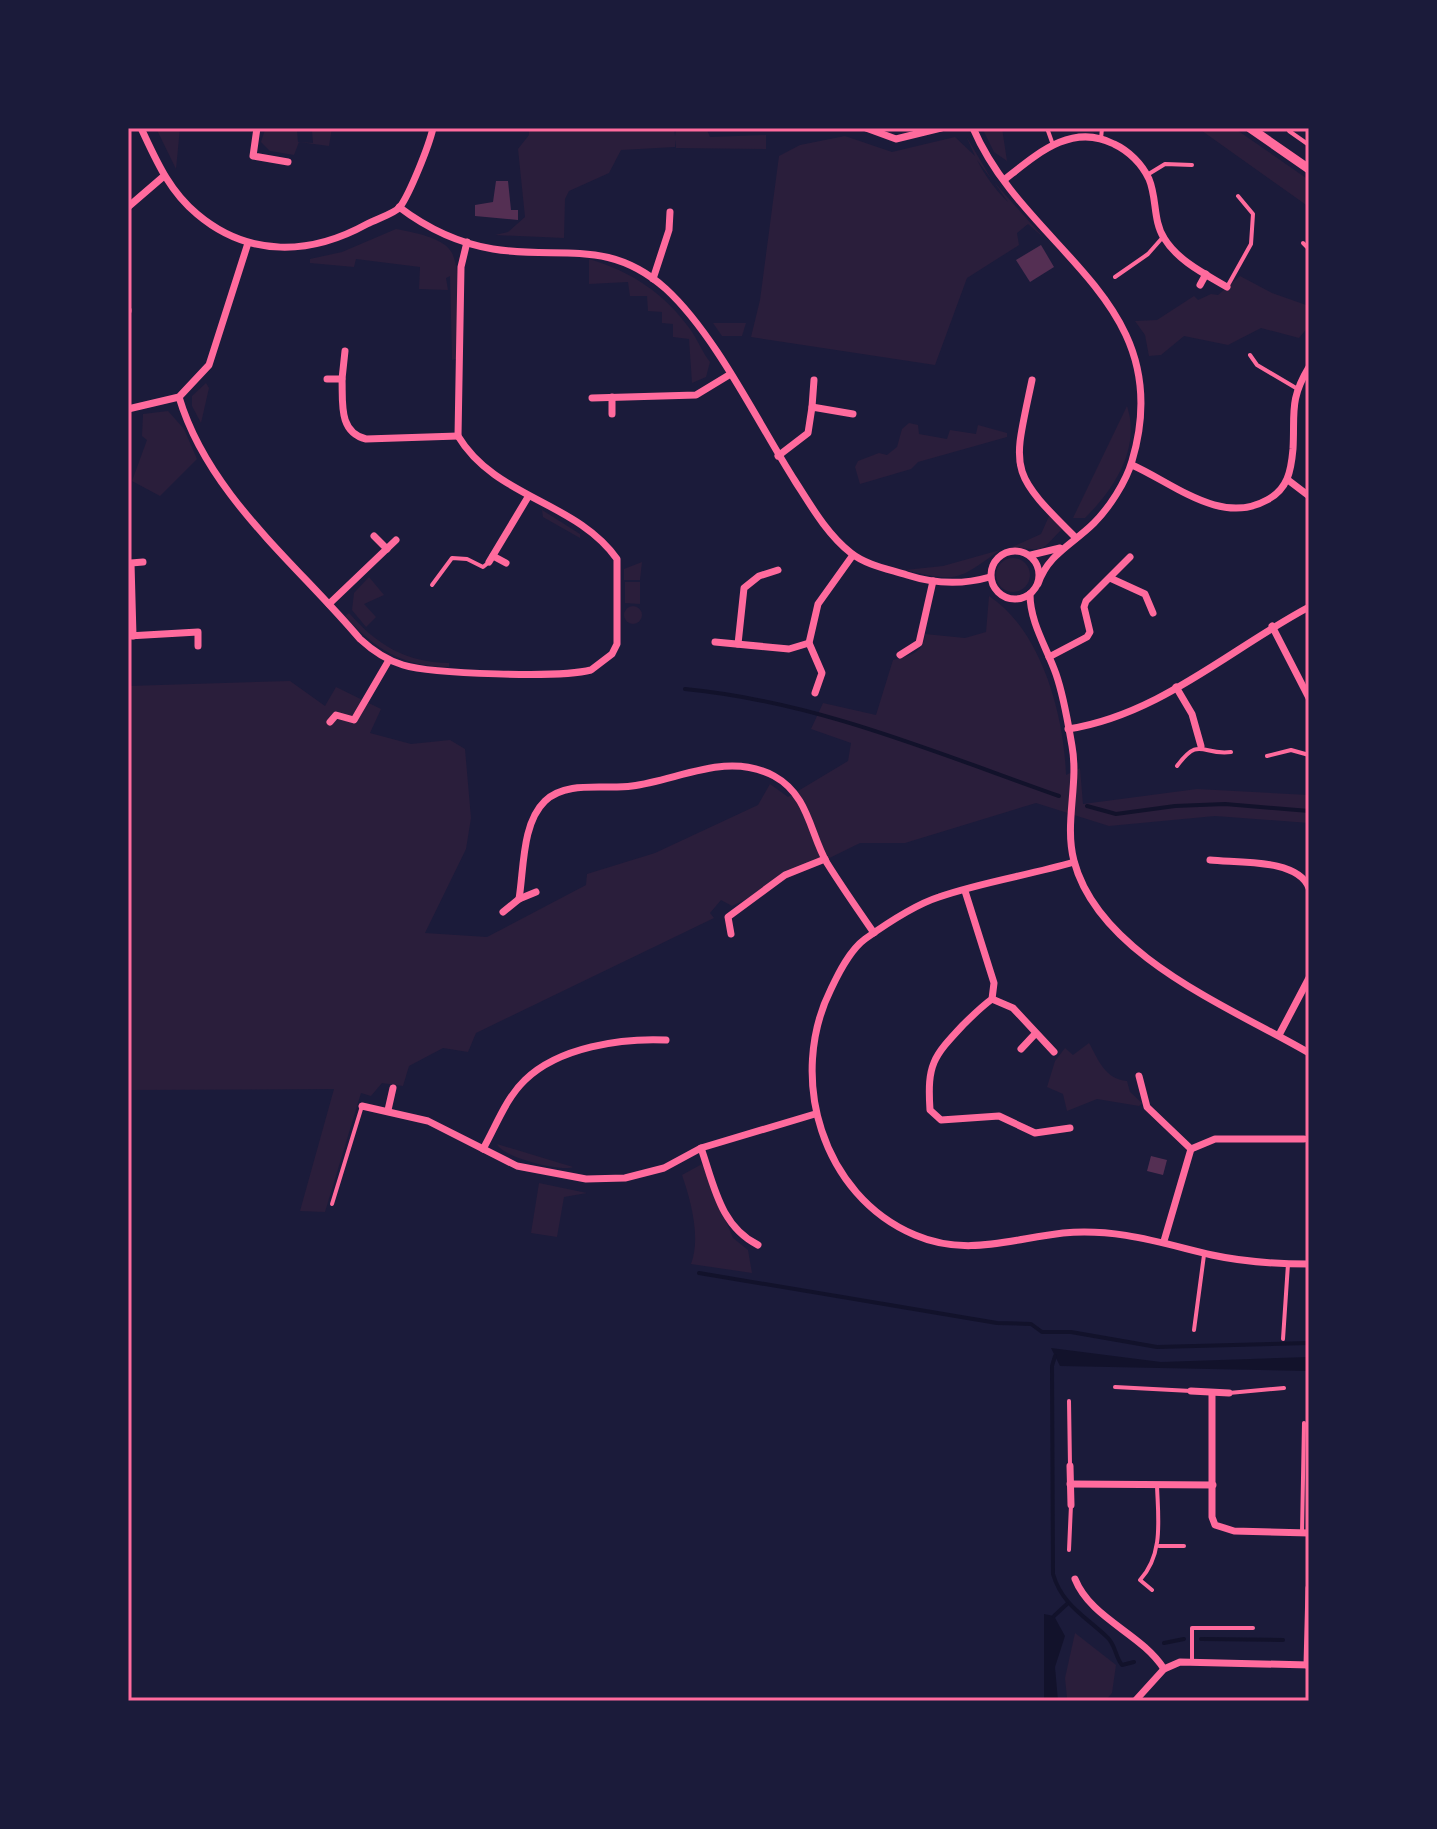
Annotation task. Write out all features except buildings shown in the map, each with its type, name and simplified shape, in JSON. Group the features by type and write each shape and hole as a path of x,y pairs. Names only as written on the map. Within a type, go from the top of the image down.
{"street":[{"path":"141,128 164,176 197,215 248,243 299,249 328,242 399,207 422,161 433,128"},
{"path":"257,128 253,156 288,162"},
{"path":"866,128 896,139 941,128"},
{"path":"973,128 987,157 1004,180 1099,288 1134,347 1141,409 1132,465 1102,514 1044,567 1038,584 1030,594 1018,599"},
{"path":"1250,128 1309,169"},
{"path":"1004,180 1053,145 1076,137 1101,139 1127,152 1147,175 1163,237 1177,254 1227,287"},
{"path":"128,207 164,176"},
{"path":"399,207 435,231 467,242 493,249 568,250 603,255 653,279 696,325 823,525 853,555 881,567 933,581 970,583 990,577"},
{"path":"653,279 669,230 670,212"},
{"path":"179,397 186,422 227,490 360,639 389,660 431,672 581,672 599,665 612,654 617,644 617,559 589,529 565,512 528,497 485,470 470,455 458,436 461,267 467,242"},
{"path":"128,409 179,397 209,365 248,243"},
{"path":"1200,285 1206,274"},
{"path":"345,351 342,379 344,417 347,427 355,435 366,439 458,436"},
{"path":"1132,465 1168,481 1199,501 1245,509 1265,502 1280,493 1288,480 1296,388 1309,367"},
{"path":"592,398 696,395 729,375"},
{"path":"327,379 342,379"},
{"path":"778,456 808,433 814,380"},
{"path":"1032,380 1018,436 1017,463 1036,498 1076,538"},
{"path":"612,397 612,414"},
{"path":"812,407 853,414"},
{"path":"1288,480 1309,496"},
{"path":"506,563 491,559 528,497"},
{"path":"374,536 387,549"},
{"path":"329,604 396,540"},
{"path":"1030,610 1018,599 1002,596 990,577 993,564 1005,552 1018,550 1031,555 1062,548"},
{"path":"815,693 822,673 809,643 818,604 853,555"},
{"path":"1031,555 1040,574 1038,584"},
{"path":"1049,657 1087,637 1090,632 1084,607 1086,601 1130,557"},
{"path":"143,562 131,563 131,636 198,632 198,646"},
{"path":"738,644 744,588 759,576 778,570"},
{"path":"1110,578 1145,594 1153,613"},
{"path":"900,655 919,643 933,581"},
{"path":"1030,594 1030,610 1049,657 1073,750 1070,831 1074,862 1088,892 1113,928 1151,962 1309,1053"},
{"path":"1068,729 1102,724 1135,712 1272,626 1309,607"},
{"path":"1272,626 1309,698"},
{"path":"715,642 789,649 809,643"},
{"path":"330,722 336,715 354,720 389,660"},
{"path":"1176,687 1192,714 1201,746"},
{"path":"519,899 532,815 547,798 570,789 643,785 706,767 753,769 776,777 794,795 813,823 825,859 874,933"},
{"path":"728,917 785,875 825,859"},
{"path":"1210,860 1288,869 1302,876 1309,888"},
{"path":"1074,862 937,897 862,941 840,970 817,1023 813,1047 815,1114 843,1180 885,1220 917,1236 964,1248 1085,1232 1143,1236 1205,1253 1309,1264"},
{"path":"965,891 994,983 992,999 975,1011 933,1059 929,1077 930,1110 941,1120 999,1116 1035,1133 1070,1128"},
{"path":"503,912 519,899 536,892"},
{"path":"720,908 728,917 731,934"},
{"path":"1279,1035 1309,978"},
{"path":"992,999 1013,1008 1054,1052"},
{"path":"1021,1049 1035,1034"},
{"path":"483,1149 511,1098 541,1068 591,1047 645,1039 666,1040"},
{"path":"1139,1076 1147,1107 1191,1149"},
{"path":"388,1110 393,1088"},
{"path":"362,1106 428,1121 517,1166 586,1179 625,1178 664,1168 701,1148 815,1114"},
{"path":"1191,1149 1215,1139 1307,1138"},
{"path":"701,1148 720,1207 733,1227 758,1245"},
{"path":"1164,1241 1191,1149"},
{"path":"1191,1391 1229,1393"},
{"path":"1212,1394 1212,1517 1218,1528 1305,1533"},
{"path":"1070,1466 1071,1505"},
{"path":"1070,1484 1213,1485"},
{"path":"1075,1579 1087,1601 1149,1650 1164,1669"},
{"path":"1135,1701 1164,1669 1192,1662 1308,1665 1309,1588"}],"lane":[{"path":"1047,128 1053,145"},
{"path":"1101,139 1102,128"},
{"path":"1289,131 1309,145"},
{"path":"1147,175 1165,164 1192,165"},
{"path":"1227,287 1251,244 1253,214 1238,196"},
{"path":"1115,277 1148,254 1163,237"},
{"path":"1303,243 1309,249"},
{"path":"1250,355 1257,365 1296,388"},
{"path":"432,585 452,558 457,556 483,567 491,559"},
{"path":"1177,766 1188,752 1201,746 1231,752"},
{"path":"1267,756 1291,750 1309,755"},
{"path":"332,1204 362,1106"},
{"path":"1194,1330 1205,1253"},
{"path":"1283,1339 1288,1264"},
{"path":"1115,1387 1191,1391"},
{"path":"1229,1393 1284,1388"},
{"path":"1069,1401 1070,1466"},
{"path":"1304,1423 1305,1533"},
{"path":"1152,1590 1140,1580 1150,1568 1158,1546 1157,1485"},
{"path":"1069,1550 1071,1505"},
{"path":"1158,1546 1184,1546"},
{"path":"1192,1662 1192,1628 1253,1628"}],"shaded area":[{"path":"156,128 180,128 176,169"},
{"path":"332,128 329,146 300,142 313,143 312,130"},
{"path":"529,128 674,128 675,136 676,130 707,130 710,137 766,135 766,149 676,148 676,140 675,147 621,150 609,173 569,191 565,199 564,238 495,235 508,232 525,217 518,149 529,135"},
{"path":"982,128 1002,128 1007,161 994,152"},
{"path":"1198,128 1234,128 1309,180 1309,207"},
{"path":"265,130 297,130 299,142 294,155 270,151 261,142"},
{"path":"845,136 892,152 955,137 975,156 966,136 995,188 1008,202 994,182 1044,238 1028,224 1017,233 1019,245 967,278 935,365 751,337 760,300 779,156 800,145"},
{"path":"396,229 435,239 452,253 458,289 456,359 452,360 450,276 446,278 448,290 419,289 420,267 356,259 354,267 310,263 310,259 342,252"},
{"path":"589,259 619,270 646,285 680,316 710,362 706,377 692,383 689,339 673,337 673,324 662,323 662,312 648,311 647,296 630,296 628,282 589,284"},
{"path":"1240,276 1272,293 1309,306 1309,326 1299,338 1261,328 1228,345 1184,336 1161,355 1149,356 1145,335 1135,321 1157,320 1194,296 1198,300 1211,294 1218,295"},
{"path":"713,323 746,323 742,336 722,336"},
{"path":"206,383 209,388 201,423 192,406 192,396"},
{"path":"1127,406 1130,437 1122,467 1106,494 1085,518 1073,518"},
{"path":"168,411 184,429 197,459 160,496 132,481 147,440 142,436 143,414"},
{"path":"909,423 918,425 919,434 947,439 950,430 976,434 978,425 1007,433 1007,437 918,462 911,469 860,484 855,467 858,461 879,453 887,455 897,447 902,429"},
{"path":"542,510 580,534 580,538 543,517"},
{"path":"1050,514 1063,528 1046,546 1038,549 1012,547 1041,534"},
{"path":"1000,550 975,568 957,576 936,577 905,570 943,566"},
{"path":"1013,558 1025,563 1030,575 1025,587 1013,592 1001,587 996,575 1001,563"},
{"path":"642,562 640,580 624,580 624,569"},
{"path":"369,577 384,595 364,604 376,617 366,627 352,610 354,593"},
{"path":"625,582 640,582 640,604 625,603"},
{"path":"989,596 1007,611 1036,651 1054,701 1066,775 1080,768 1083,804 1197,789 1309,795 1309,823 1215,816 1109,826 1036,803 905,843 860,843 732,906 721,900 710,913 714,918 476,1033 468,1052 443,1048 409,1066 403,1086 382,1083 371,1096 361,1093 325,1212 300,1211 334,1089 128,1090 128,686 290,681 325,706 336,687 381,709 370,733 411,744 450,740 465,749 471,818 466,849 425,933 487,937 586,885 587,874 655,853 758,805 770,784 788,797 848,761 851,743 811,729 823,703 876,715 893,660 919,650 925,634 965,638 986,632"},
{"path":"633,606 642,615 633,624 624,615"},
{"path":"349,613 370,634 393,650 419,659 449,663 449,667 418,664 391,654 356,628 345,616"},
{"path":"1089,1043 1108,1073 1127,1081 1130,1092 1142,1103 1139,1106 1097,1099 1067,1111 1063,1094 1047,1087 1055,1061 1065,1048 1073,1055"},
{"path":"497,1144 573,1167 533,1163 510,1154"},
{"path":"702,1164 733,1238 748,1250 752,1273 691,1264 695,1231 682,1175"},
{"path":"539,1183 587,1193 564,1197 557,1237 531,1233"},
{"path":"1051,1348 1161,1362 1309,1357 1309,1371 1060,1366"},
{"path":"1044,1614 1054,1616 1065,1636 1055,1667 1058,1701 1044,1701"},
{"path":"1075,1633 1116,1665 1112,1693 1105,1701 1067,1698 1065,1678"}],"waterway":[{"path":"685,689 782,705 829,717 921,746 1059,796"},
{"path":"1087,806 1116,814 1175,806 1225,804 1309,811"},
{"path":"699,1273 997,1323 1031,1324 1042,1332 1071,1332 1157,1347 1309,1343"},
{"path":"1055,1356 1052,1366 1053,1574 1068,1602 1110,1640 1122,1665 1134,1662"},
{"path":"1054,1616 1067,1604"},
{"path":"1164,1643 1184,1639"},
{"path":"1201,1639 1283,1640"}]}
